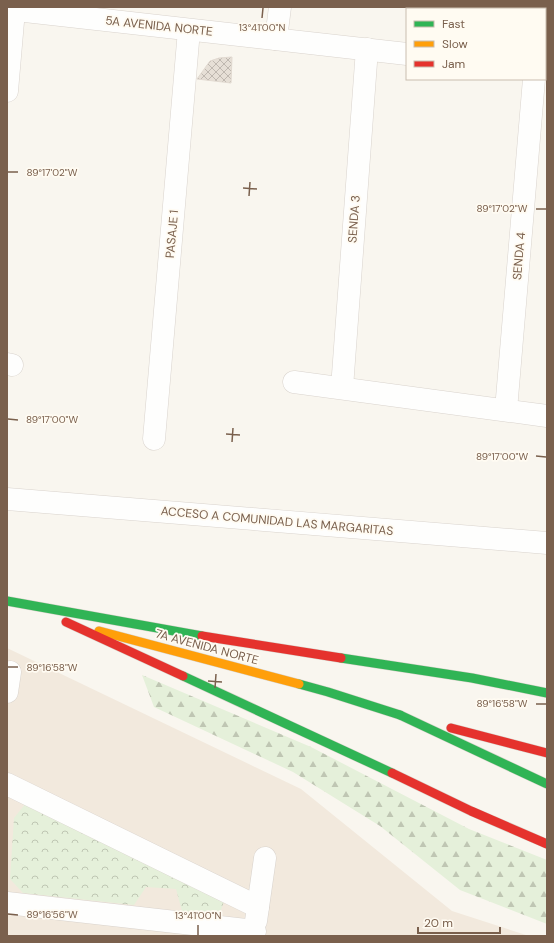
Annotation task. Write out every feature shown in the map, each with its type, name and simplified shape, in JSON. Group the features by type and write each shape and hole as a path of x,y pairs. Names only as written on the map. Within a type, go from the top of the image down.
{"main road":[{"path":"7,601 238,642 472,678 547,693"},
{"name":"7A AVENIDA NORTE","path":"7,604 66,622 328,692 400,715"},
{"path":"66,622 471,811 547,844"},
{"path":"400,715 547,753"},
{"path":"400,715 547,784"}],"street":[{"path":"276,39 280,7"},
{"path":"7,91 11,10"},
{"name":"5A AVENIDA NORTE","path":"11,10 406,54"},
{"name":"PASAJE 1","path":"154,439 189,30"},
{"name":"SENDA 3","path":"342,388 367,49"},
{"name":"SENDA 4","path":"506,410 534,80"},
{"path":"294,382 547,416"},
{"name":"ACCESO A COMUNIDAD LAS MARGARITAS","path":"7,499 547,543"},
{"path":"7,784 258,907"},
{"path":"7,903 254,933 265,858"}],"shaded area":[{"path":"7,648 301,789 452,911 529,936 7,936"}],"green space":[{"path":"142,675 311,747 469,829 547,860 547,924 460,890 380,826 293,772 154,707"},
{"path":"26,803 224,901 219,916 182,911 176,889 146,887 134,905 23,893 10,879 14,818"}],"building":[{"path":"232,57 231,83 197,79 210,61 219,58"}],"traffic: fast":[{"path":"7,601 202,636"},
{"path":"341,658 472,678 547,693"},
{"path":"183,676 392,773"},
{"path":"299,684 400,715"},
{"path":"400,715 547,784"}],"traffic: slow":[{"path":"99,631 299,684"}],"traffic: jam":[{"path":"66,622 183,676"},
{"path":"202,636 341,658"},
{"path":"451,728 547,753"},
{"path":"392,773 471,811 547,844"}]}
